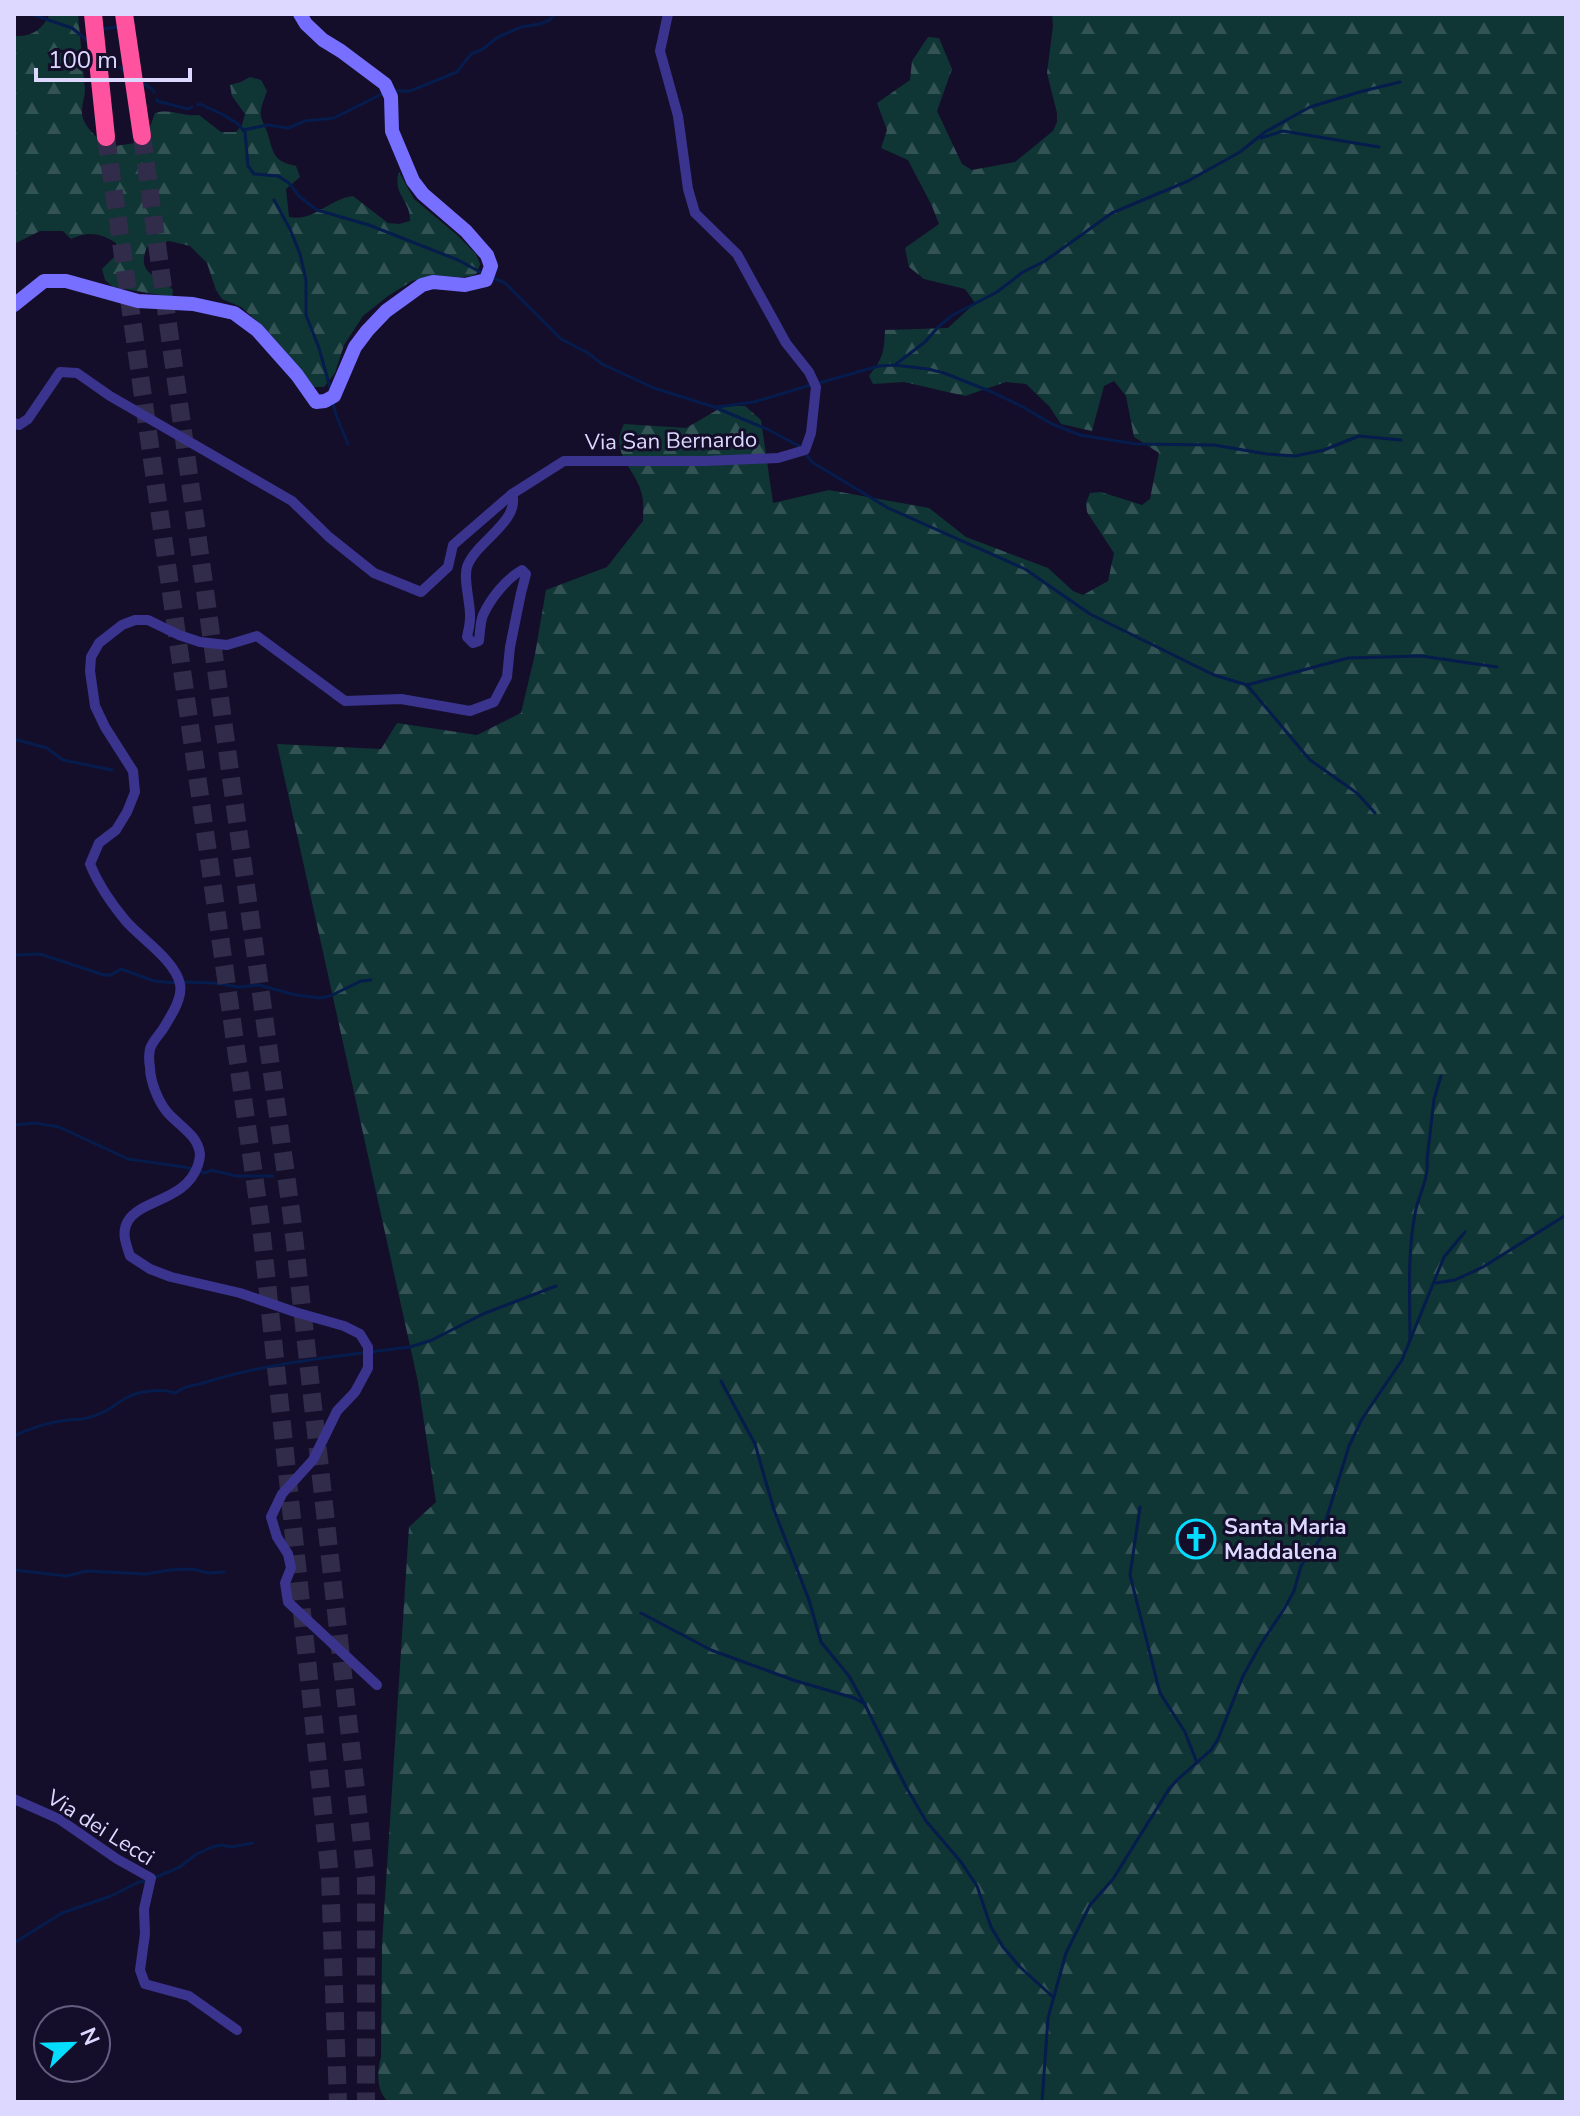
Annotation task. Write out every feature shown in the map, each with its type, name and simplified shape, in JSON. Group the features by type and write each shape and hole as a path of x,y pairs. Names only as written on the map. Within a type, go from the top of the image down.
{"highway":[{"path":"93,14 106,137"},
{"path":"124,14 142,136"}],"street":[{"path":"14,305 44,281 66,281 138,301 193,304 234,313 257,330 297,375 316,402 334,396 355,347 386,311 422,285 433,282 465,285 488,275 491,266 487,255 413,181 392,131 391,97 385,84 316,35 300,14"},
{"name":"Via San Bernardo","path":"14,423 19,425 28,419 60,372 77,373 110,396 292,501 329,537 374,573 421,592 448,567 453,545 512,494 564,461 778,458 801,451 811,433 816,387 809,372 786,343 737,254 695,213 688,189 678,116 660,51 668,14"},
{"path":"377,1685 288,1602 285,1583 291,1568 271,1517 282,1494 313,1460 337,1411 355,1392 368,1368 368,1347 360,1334 344,1326 150,1269 130,1256 124,1236 128,1220 142,1209 181,1189 195,1173 201,1156 196,1140 165,1110 150,1071 150,1047 178,1001 180,984 170,965 126,922 96,879 90,864 99,843 116,830 135,792 133,771 95,706 91,657 99,643 122,625 135,620 148,620 200,642 227,645 257,636 345,701 401,699 470,711 494,702 507,677 510,647 526,574 522,570 510,577 493,599 482,618 479,641 473,643 467,637 470,619 466,568 476,552 511,514 515,502 512,494"},
{"name":"Via dei Lecci","path":"14,1799 59,1819 151,1878 144,1909 145,1934 140,1970 145,1984 189,1996 237,2030"}],"green space":[{"path":"50,14 78,14 85,90 82,115 90,130 107,147 136,143 146,138 155,113 161,112 199,115 221,132 236,132 245,114 232,96 230,85 250,77 261,80 267,91 261,116 273,152 283,162 296,166 300,177 286,189 289,217 306,216 353,196 388,223 410,221 398,186 399,172 414,199 476,254 480,264 477,273 461,277 432,276 412,281 388,296 363,316 344,345 335,373 324,387 313,387 263,326 241,307 222,299 207,263 190,246 169,241 147,247 144,257 146,269 173,290 172,297 113,287 105,280 102,269 117,254 116,243 105,237 89,234 71,239 63,231 40,231 14,244 14,36 36,31"},
{"path":"1052,14 1566,14 1566,2102 388,2102 378,2081 382,1944 409,1527 436,1502 418,1382 277,744 381,749 397,723 477,735 521,713 546,590 607,567 643,521 642,495 619,444 624,424 686,428 724,406 745,406 761,420 773,503 829,490 929,508 966,537 1048,568 1073,591 1083,595 1108,581 1114,553 1087,512 1086,503 1090,493 1101,492 1142,505 1150,499 1159,453 1134,437 1126,396 1114,381 1104,386 1092,431 1061,424 1049,406 1026,384 1006,382 965,396 904,382 873,384 869,376 882,355 885,330 948,328 975,303 965,289 924,279 909,267 905,248 939,224 908,160 881,148 887,130 877,103 910,80 912,61 928,37 939,38 952,69 937,111 962,164 972,170 1015,162 1053,131 1057,122 1047,73"}],"waterway":[{"path":"31,14 72,28 88,41"},
{"path":"393,91 410,91 457,72 471,54 498,37 550,20 554,14"},
{"path":"102,29 117,27"},
{"path":"104,53 125,72"},
{"path":"141,82 154,92"},
{"path":"896,364 953,315 997,292 1112,213 1188,181 1310,107 1400,82"},
{"path":"243,130 268,125 288,128 305,121 334,118 386,92"},
{"path":"157,99 188,109 192,107"},
{"path":"198,105 224,115 245,132 248,166 254,174 278,176 317,210 369,225 458,260 482,273"},
{"path":"1261,138 1283,131 1379,147"},
{"path":"274,200 300,254 306,280 306,315 331,391"},
{"path":"493,278 505,283 561,339 602,364 654,388 714,407 767,429 801,447"},
{"path":"819,383 879,366 928,369 992,392 1052,424 1080,435 1136,444 1214,445 1295,456 1324,450 1359,436 1401,440"},
{"path":"717,407 754,402 811,385"},
{"path":"333,403 348,444"},
{"path":"805,453 812,462 888,508 1025,569 1090,614 1214,675 1247,685 1348,658 1421,656 1497,667"},
{"path":"1247,685 1310,760 1357,793 1375,813"},
{"path":"14,739 47,748 63,760 112,770"},
{"path":"14,955 40,954 104,975 121,969 154,981 176,983"},
{"path":"184,982 239,987 259,985 320,998 371,980"},
{"path":"1410,1340 1412,1230 1426,1174 1434,1099 1441,1076"},
{"path":"14,1125 35,1123 59,1127 128,1159 206,1173 211,1170 236,1176 273,1176"},
{"path":"1436,1283 1455,1280 1483,1267 1566,1215"},
{"path":"1042,2102 1048,2018 1066,1953 1090,1905 1113,1879 1169,1789 1211,1750 1218,1739 1243,1676 1294,1591 1301,1566 1320,1539 1349,1446 1362,1419 1402,1360 1444,1257 1465,1232"},
{"path":"14,1436 47,1424 93,1416 144,1392 175,1393 187,1387 305,1360 410,1347 556,1286"},
{"path":"721,1381 755,1444 774,1510 809,1600 821,1642 849,1676 926,1821 977,1886 991,1927 1003,1947 1053,1997"},
{"path":"1140,1507 1130,1575 1160,1693 1185,1732 1197,1763"},
{"path":"14,1570 67,1576 86,1571 146,1574 193,1569 208,1573 224,1572"},
{"path":"641,1613 711,1650 865,1704"},
{"path":"154,1878 180,1867 212,1847 253,1843"},
{"path":"14,1943 62,1913 147,1881"}],"tunnel":[{"path":"142,136 292,1218 366,1880 366,2102"},
{"path":"106,137 260,1217 330,1876 338,2102"}],"place":[{"name":"Santa Maria Maddalena","path":"1196,1539"}]}
